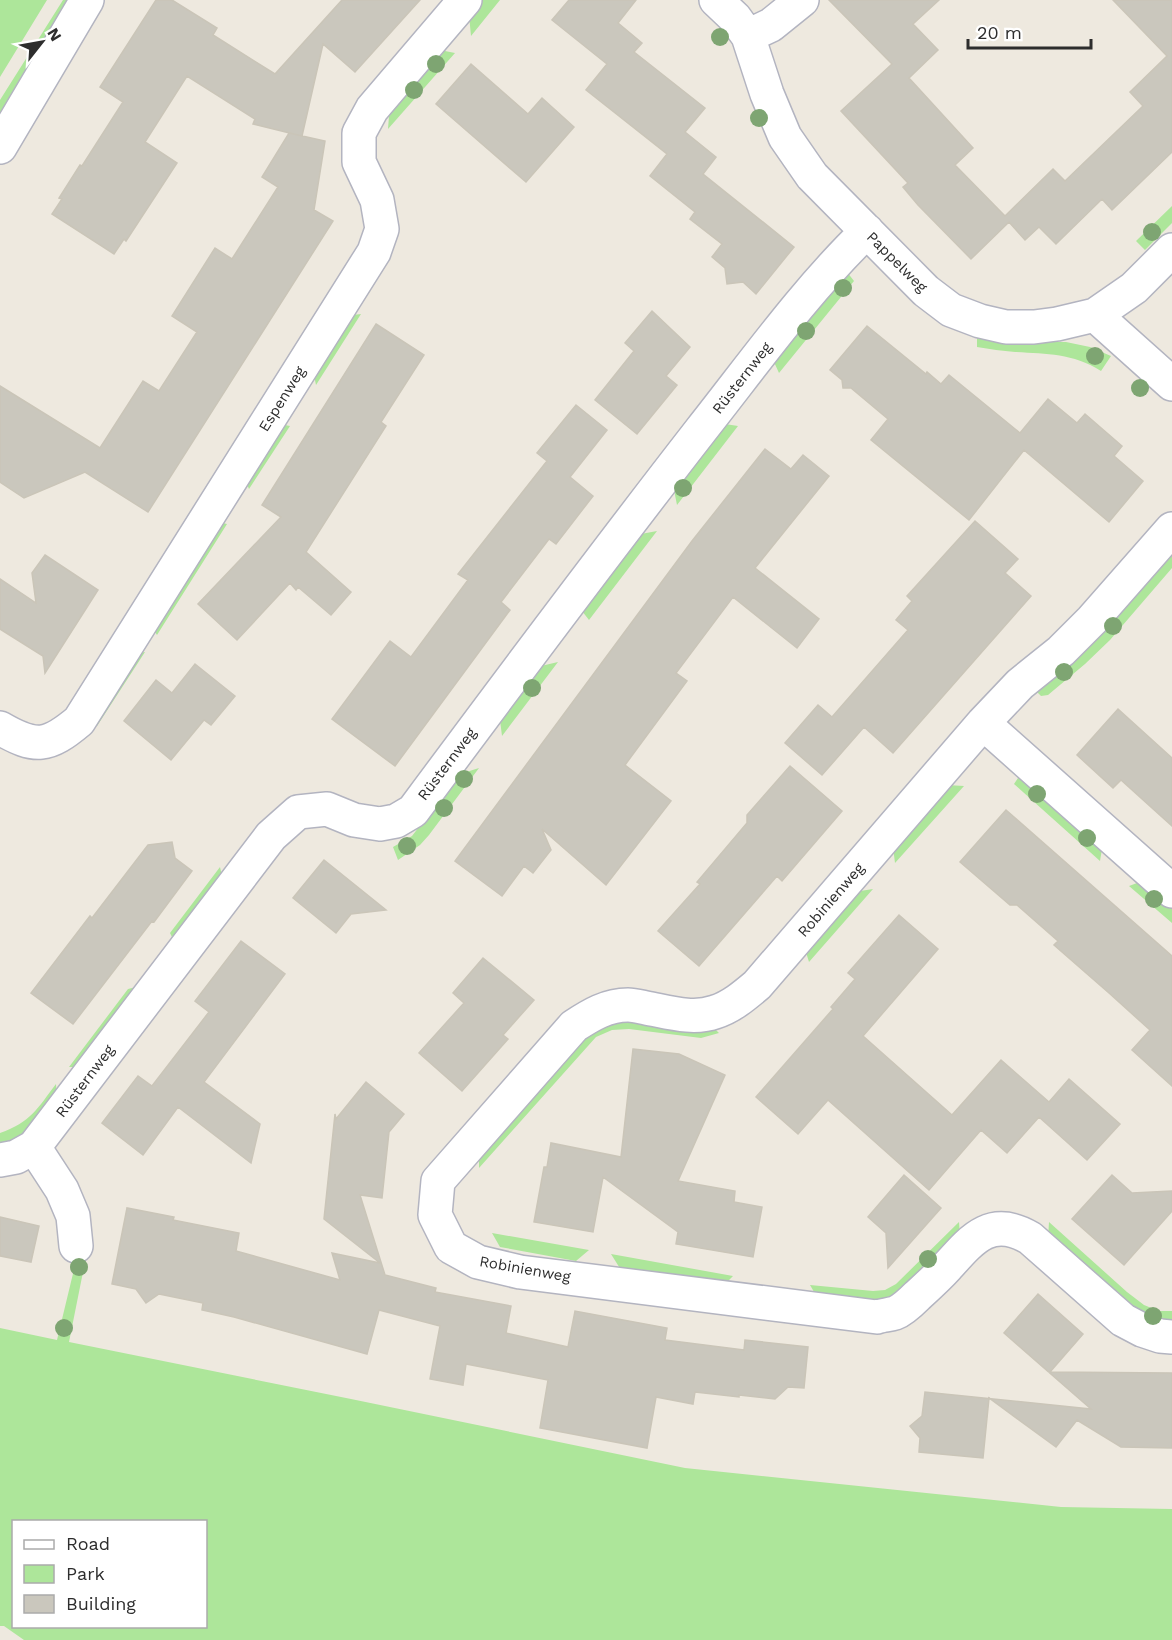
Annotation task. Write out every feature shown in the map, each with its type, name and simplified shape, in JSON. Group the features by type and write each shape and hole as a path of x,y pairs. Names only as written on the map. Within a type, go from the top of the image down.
{"street":[{"path":"0,147 87,0"},
{"name":"Espenweg","path":"0,728 15,737 36,743 49,741 64,734 79,721 374,252 382,229 377,200 359,162 359,134 372,109 465,0"},
{"name":"Pappelweg","path":"716,0 735,18 748,36 767,94 785,137 813,176 926,291 951,310 980,321 1006,327 1057,324 1095,315"},
{"path":"748,36 771,24 802,0"},
{"name":"Rüsternweg","path":"34,1147 271,836 298,812 327,809 354,820 380,824 396,821 413,811 616,539 837,260 867,231"},
{"path":"1172,250 1134,288 1095,315 1172,384"},
{"name":"Robinienweg","path":"1172,529 1092,620 1061,651 1020,684 983,723 757,985 735,1003 714,1013 696,1016 630,1005 613,1006 593,1013 574,1026 438,1181 435,1215 451,1247 478,1262 520,1272 876,1317 896,1313 912,1301 939,1276 969,1242 985,1232 1001,1229 1017,1231 1030,1238 1123,1320 1142,1330 1172,1337"},
{"path":"983,723 1172,891"},
{"path":"0,1160 16,1157 34,1147 62,1190 73,1216 76,1246"}],"green space":[{"path":"0,0 47,0 0,77"},
{"path":"63,0 72,0 0,119 0,100"},
{"path":"482,0 500,0 471,36 469,15"},
{"path":"440,50 455,53 388,129 393,103"},
{"path":"1172,206 1172,223 1145,250 1136,241"},
{"path":"847,272 854,281 779,373 774,362"},
{"path":"361,314 316,385 312,366 345,316"},
{"path":"977,335 1042,342 1066,342 1090,347 1111,356 1101,371 1080,361 1059,356 977,347"},
{"path":"275,423 290,426 249,489 243,475"},
{"path":"725,424 738,426 677,505 674,490"},
{"path":"214,521 227,524 157,635 149,623"},
{"path":"657,531 589,620 582,611 641,534"},
{"path":"1172,550 1172,568 1110,640 1048,695 1041,696 1037,692 1038,687"},
{"path":"145,652 97,726 96,707 131,654"},
{"path":"558,662 502,736 500,720 541,666"},
{"path":"479,768 429,835 420,845 398,860 393,847 412,836 460,774"},
{"path":"1022,772 1103,843 1100,861 1014,784"},
{"path":"947,785 964,786 895,863 893,847"},
{"path":"220,867 222,876 176,945 170,933"},
{"path":"1145,880 1172,904 1172,923 1129,886"},
{"path":"873,889 809,962 805,949 854,892"},
{"path":"140,986 84,1067 69,1067 128,989"},
{"path":"605,1017 709,1023 719,1033 701,1038 629,1029 612,1030 596,1037 479,1168 479,1148"},
{"path":"56,1084 57,1103 27,1136 0,1146 0,1133 26,1119 38,1108"},
{"path":"959,1222 960,1236 920,1280 882,1304 817,1297 810,1285 885,1290 896,1284"},
{"path":"1049,1222 1144,1305 1159,1311 1172,1311 1172,1325 1147,1321 1048,1239"},
{"path":"492,1233 589,1250 576,1261 500,1247"},
{"path":"89,1242 69,1342 685,1468 1061,1507 1172,1509 1172,1640 24,1640 4,1626 0,1626 0,1328 57,1340 77,1257"},
{"path":"611,1254 733,1276 722,1287 621,1270"}],"building":[{"path":"156,0 172,0 217,28 213,35 275,74 342,0 420,0 355,72 323,44 302,136 253,124 255,119 187,76 145,142 177,163 126,241 124,239 114,254 52,214 62,199 59,198 123,102 100,87"},
{"path":"569,0 636,0 618,23 642,43 634,52 705,108 685,132 716,157 703,174 794,247 756,294 743,282 727,284 725,268 712,257 722,244 690,219 695,212 650,176 667,154 586,90 607,64 552,20"},
{"path":"829,0 939,0 913,24 938,50 909,78 973,148 955,165 1005,216 1053,169 1065,181 1143,106 1130,92 1167,56 1113,0 1172,0 1172,152 1112,210 1102,199 1056,244 1039,227 1025,240 1009,222 971,259 918,205 903,187 908,183 841,111 892,64"},
{"path":"471,64 528,114 542,98 574,127 526,182 436,104"},
{"path":"289,133 325,141 314,210 333,221 148,512 85,472 24,498 0,482 0,386 100,448 143,381 159,391 197,332 172,316 215,248 232,259 278,187 262,177"},
{"path":"652,311 690,347 666,376 677,385 637,434 595,400 634,351 625,343"},
{"path":"376,324 424,355 381,422 386,426 306,552 351,592 331,615 298,587 296,590 290,583 237,640 198,604 281,517 262,505"},
{"path":"867,326 941,384 949,375 1020,433 1048,399 1077,423 1085,414 1122,446 1114,456 1143,481 1109,522 1024,450 969,520 871,440 888,419 851,388 843,388 842,380 830,370"},
{"path":"576,405 607,430 570,477 593,496 556,544 549,539 501,602 510,610 395,766 332,719 390,641 411,657 468,580 458,574 547,461 537,453"},
{"path":"765,449 791,469 803,455 829,476 755,568 819,619 797,648 733,597 676,673 687,681 625,765 671,801 606,885 542,829 551,850 533,873 524,866 502,896 455,861 692,541"},
{"path":"975,521 1018,559 1005,573 1031,596 893,753 864,727 822,775 785,743 818,705 832,717 908,630 896,620 912,601 907,596"},
{"path":"45,555 98,590 45,673 43,656 0,629 0,579 36,603 32,573"},
{"path":"195,664 235,696 211,725 204,720 171,760 124,721 156,680 172,693"},
{"path":"1118,709 1172,758 1172,826 1121,780 1113,788 1077,755"},
{"path":"790,766 842,811 782,881 777,876 699,966 658,931 700,884 697,882 747,823 747,815"},
{"path":"1006,810 1172,956 1172,1086 1132,1050 1150,1030 1054,945 1058,941 1017,905 1010,905 960,862"},
{"path":"172,842 175,858 192,871 73,1024 31,993 148,845"},
{"path":"324,860 386,910 351,914 336,933 293,898"},
{"path":"899,915 938,949 863,1036 952,1115 1001,1060 1049,1102 1069,1079 1120,1124 1087,1160 1039,1117 1007,1153 981,1130 929,1190 828,1100 798,1134 756,1097 833,1009 831,1007 855,979 848,973"},
{"path":"241,941 285,974 204,1082 260,1124 251,1163 178,1107 143,1155 102,1123 138,1076 152,1086 209,1012 195,1001"},
{"path":"483,958 534,1000 503,1035 508,1039 462,1091 419,1053 464,1003 453,993"},
{"path":"633,1049 679,1054 725,1075 678,1181 735,1191 734,1202 762,1207 753,1257 676,1244 678,1232 603,1177 593,1232 534,1222 551,1143 621,1157"},
{"path":"366,1082 404,1114 389,1132 382,1198 360,1195 385,1275 436,1288 435,1292 511,1306 506,1333 568,1347 575,1311 667,1328 665,1340 744,1350 745,1340 808,1347 804,1388 788,1387 775,1399 695,1392 693,1404 656,1397 647,1448 540,1428 548,1380 466,1364 463,1385 430,1379 440,1326 379,1310 367,1354 202,1310 203,1303 159,1294 146,1303 136,1289 112,1284 127,1208 239,1233 236,1251 340,1280 332,1253 380,1263 324,1219 335,1114 336,1119"},
{"path":"904,1175 941,1208 888,1268 886,1233 868,1217"},
{"path":"1112,1175 1132,1193 1172,1191 1172,1211 1124,1265 1072,1219"},
{"path":"0,1217 39,1226 31,1262 0,1256"},
{"path":"1038,1294 1083,1334 1050,1372 1172,1373 1172,1448 1121,1447 1077,1420 1056,1447 990,1399 1091,1409 1004,1333"},
{"path":"925,1392 989,1399 983,1458 919,1452 920,1438 910,1426 922,1416"}]}
